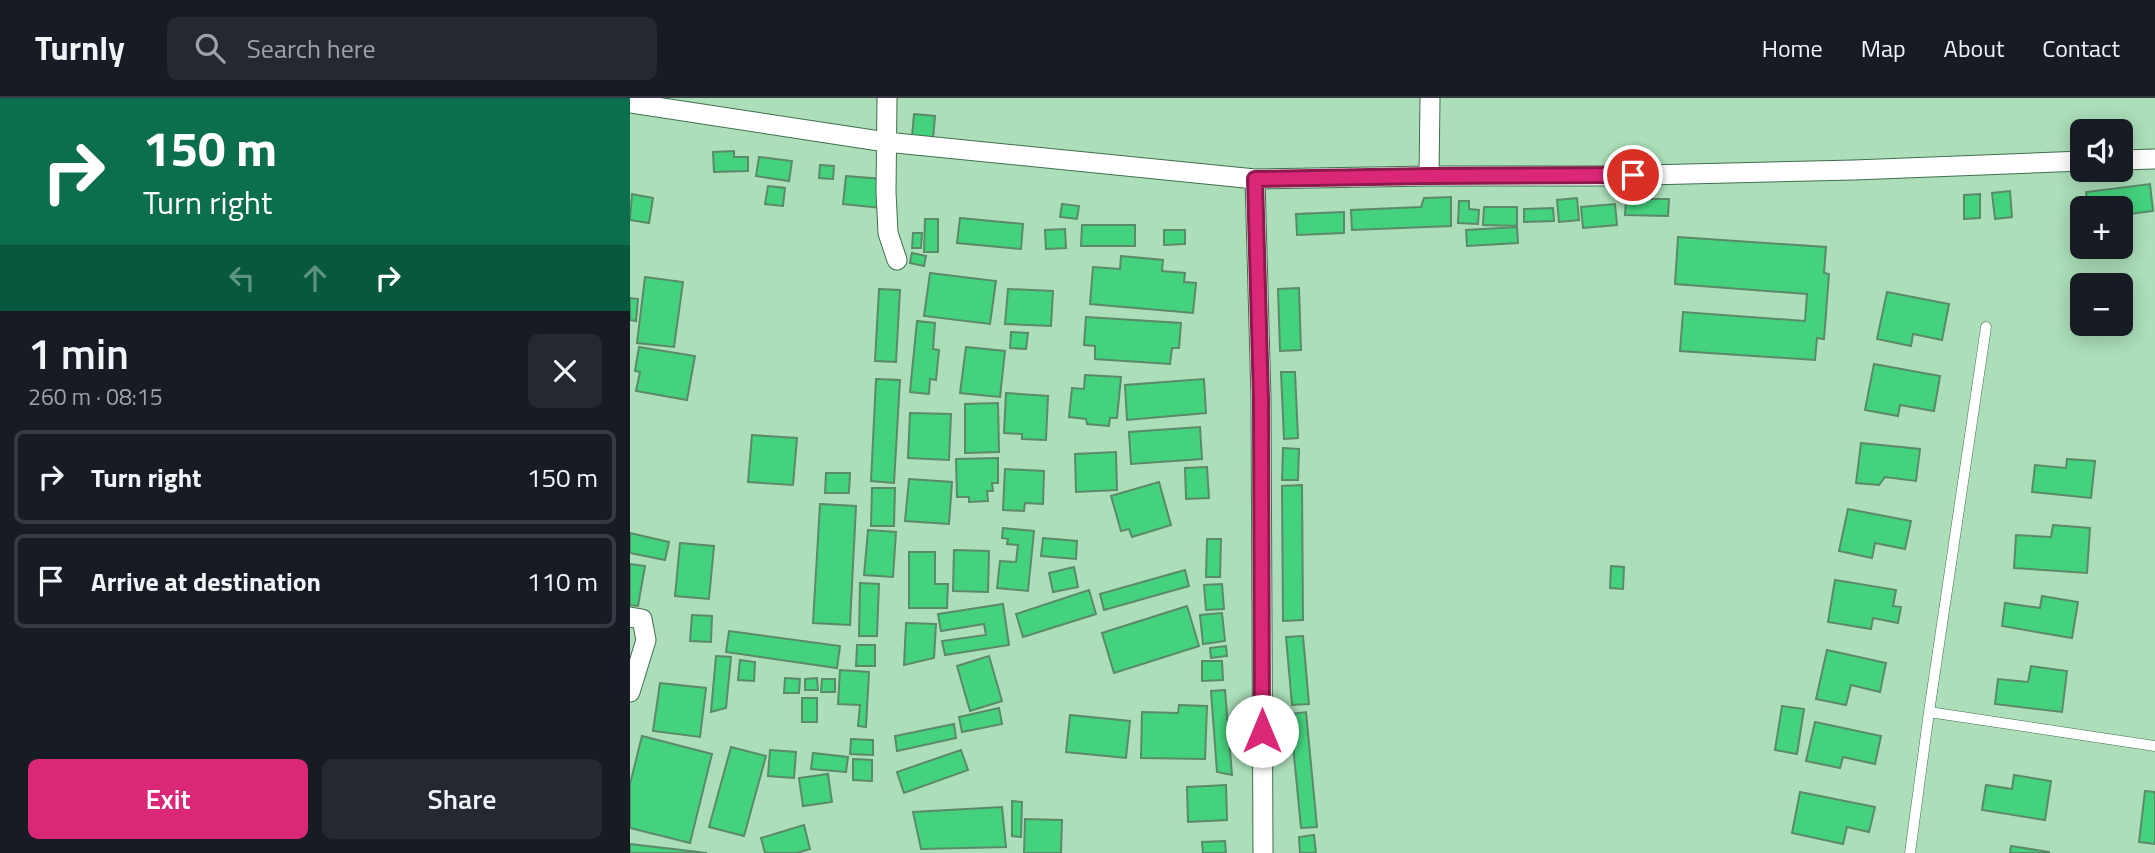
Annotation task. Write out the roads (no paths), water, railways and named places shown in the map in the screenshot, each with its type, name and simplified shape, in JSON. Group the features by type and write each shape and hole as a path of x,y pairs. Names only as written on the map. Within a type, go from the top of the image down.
{"street":[{"path":"887,98 888,233 897,260"},
{"path":"1429,176 1430,98"},
{"path":"630,103 886,142 1255,179 1605,176 2070,161"},
{"path":"2133,160 2155,159"},
{"path":"1255,179 1261,400 1263,853"},
{"path":"630,617 642,619 646,640 630,692"}],"lane":[{"path":"1910,853 1928,712 1986,327"},
{"path":"1928,712 2155,746"}]}
